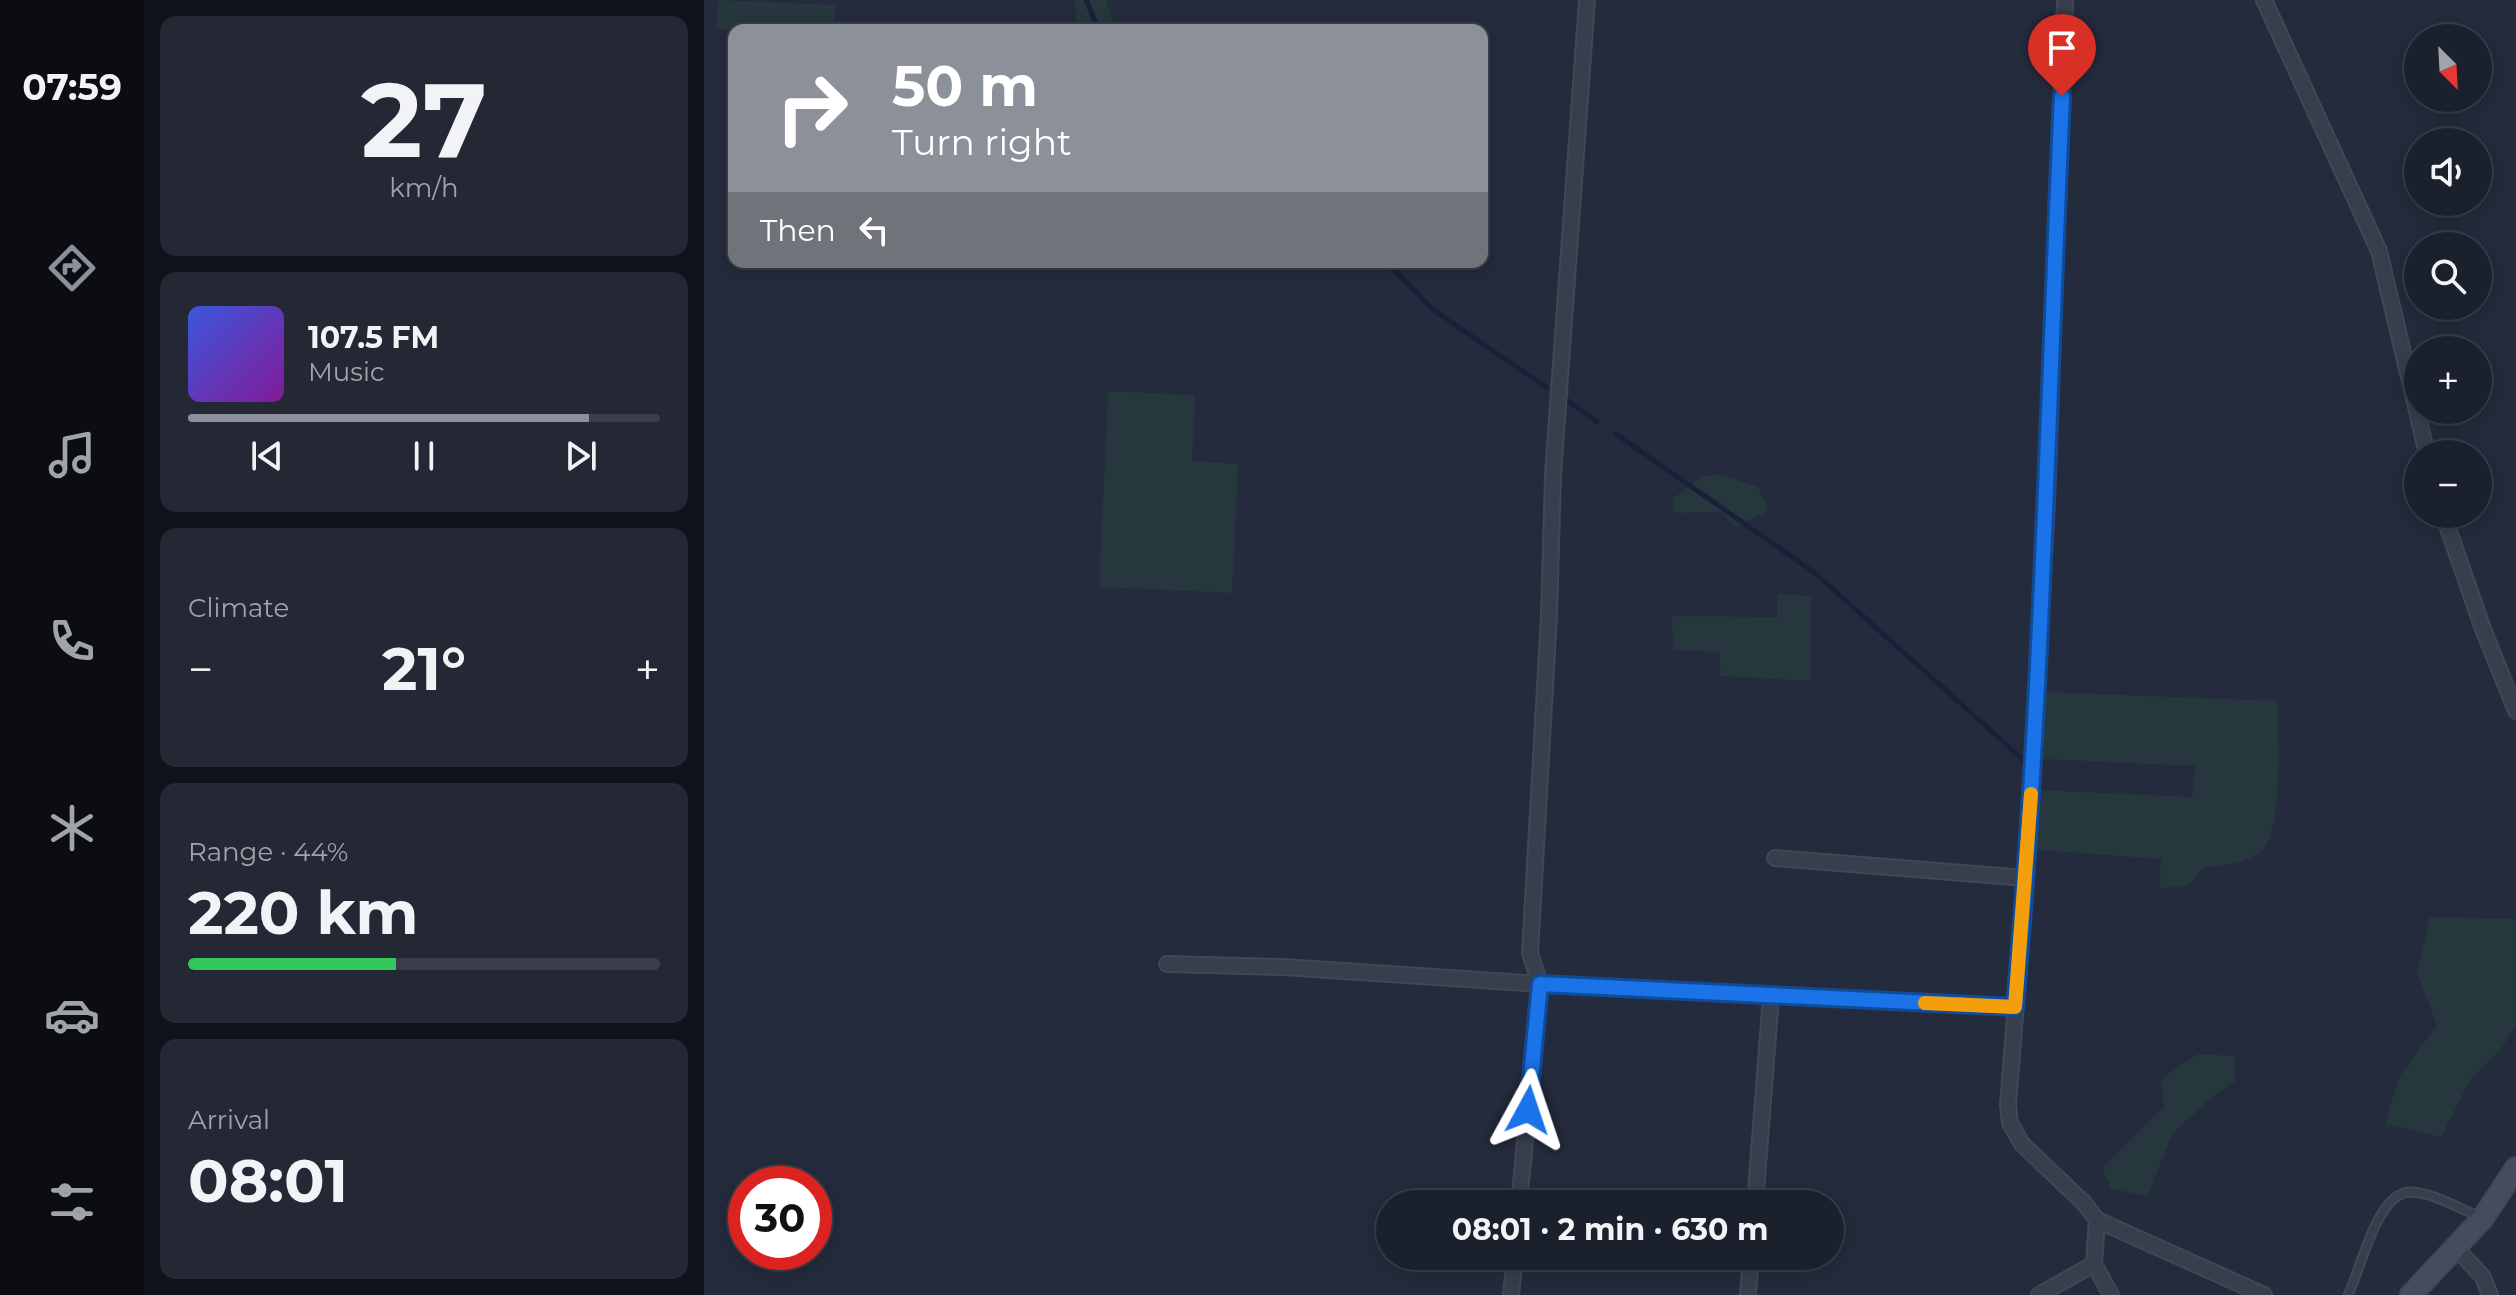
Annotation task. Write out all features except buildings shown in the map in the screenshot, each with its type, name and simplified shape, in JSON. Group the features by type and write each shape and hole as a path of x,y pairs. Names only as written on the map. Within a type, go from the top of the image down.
{"main road":[{"path":"2411,1295 2483,1218 2516,1168"}],"street":[{"path":"1520,1190 1540,984 1530,953 1549,616 1553,475 1587,0"},
{"path":"2065,0 2047,505 2010,1123 2022,1144 2084,1203 2097,1220 2264,1295"},
{"path":"2264,0 2379,251 2424,440"},
{"path":"2448,528 2516,711"},
{"path":"1775,858 2026,878"},
{"path":"1167,964 1283,967 1540,984 2015,1007"},
{"path":"1756,1190 1771,996"},
{"path":"2097,1220 2094,1264 2111,1295"},
{"path":"2457,1249 2483,1277 2490,1295"},
{"path":"2039,1295 2094,1264"},
{"path":"1511,1295 1514,1270"},
{"path":"1748,1295 1750,1270"}],"lane":[{"path":"2348,1295 2379,1215 2397,1196 2409,1192 2424,1195 2483,1218"}],"shaded area":[{"path":"719,0 836,5 834,24 728,24 728,29 716,29"},
{"path":"1075,0 1106,0 1114,24 1077,24"},
{"path":"1108,391 1195,395 1192,461 1238,464 1232,593 1099,587"},
{"path":"1720,474 1758,487 1769,511 1735,526 1721,512 1674,513 1672,499 1702,477"},
{"path":"1777,594 1811,596 1810,681 1721,676 1719,652 1673,650 1672,616 1777,617"},
{"path":"2046,692 2278,701 2277,802 2270,838 2263,849 2243,861 2204,867 2189,885 2159,889 2161,859 2037,850 2040,790 2192,797 2195,766 2043,759"},
{"path":"2430,917 2516,919 2516,1025 2501,1049 2471,1078 2441,1137 2385,1124 2399,1077 2437,1025 2417,973"},
{"path":"2198,1054 2235,1056 2235,1081 2213,1096 2172,1134 2148,1196 2111,1189 2102,1168 2164,1107 2161,1079"}],"waterway":[{"path":"1086,0 1096,24"},
{"path":"1393,268 1432,309 1546,387"},
{"path":"1567,400 1597,422"},
{"path":"1616,434 1815,573 2027,763"}],"slow traffic":[{"path":"1925,1003 2015,1007 2031,794"}],"route":[{"path":"1528,1110 1540,984 2015,1007 2026,878 2047,505 2049,369 2062,96"}]}
